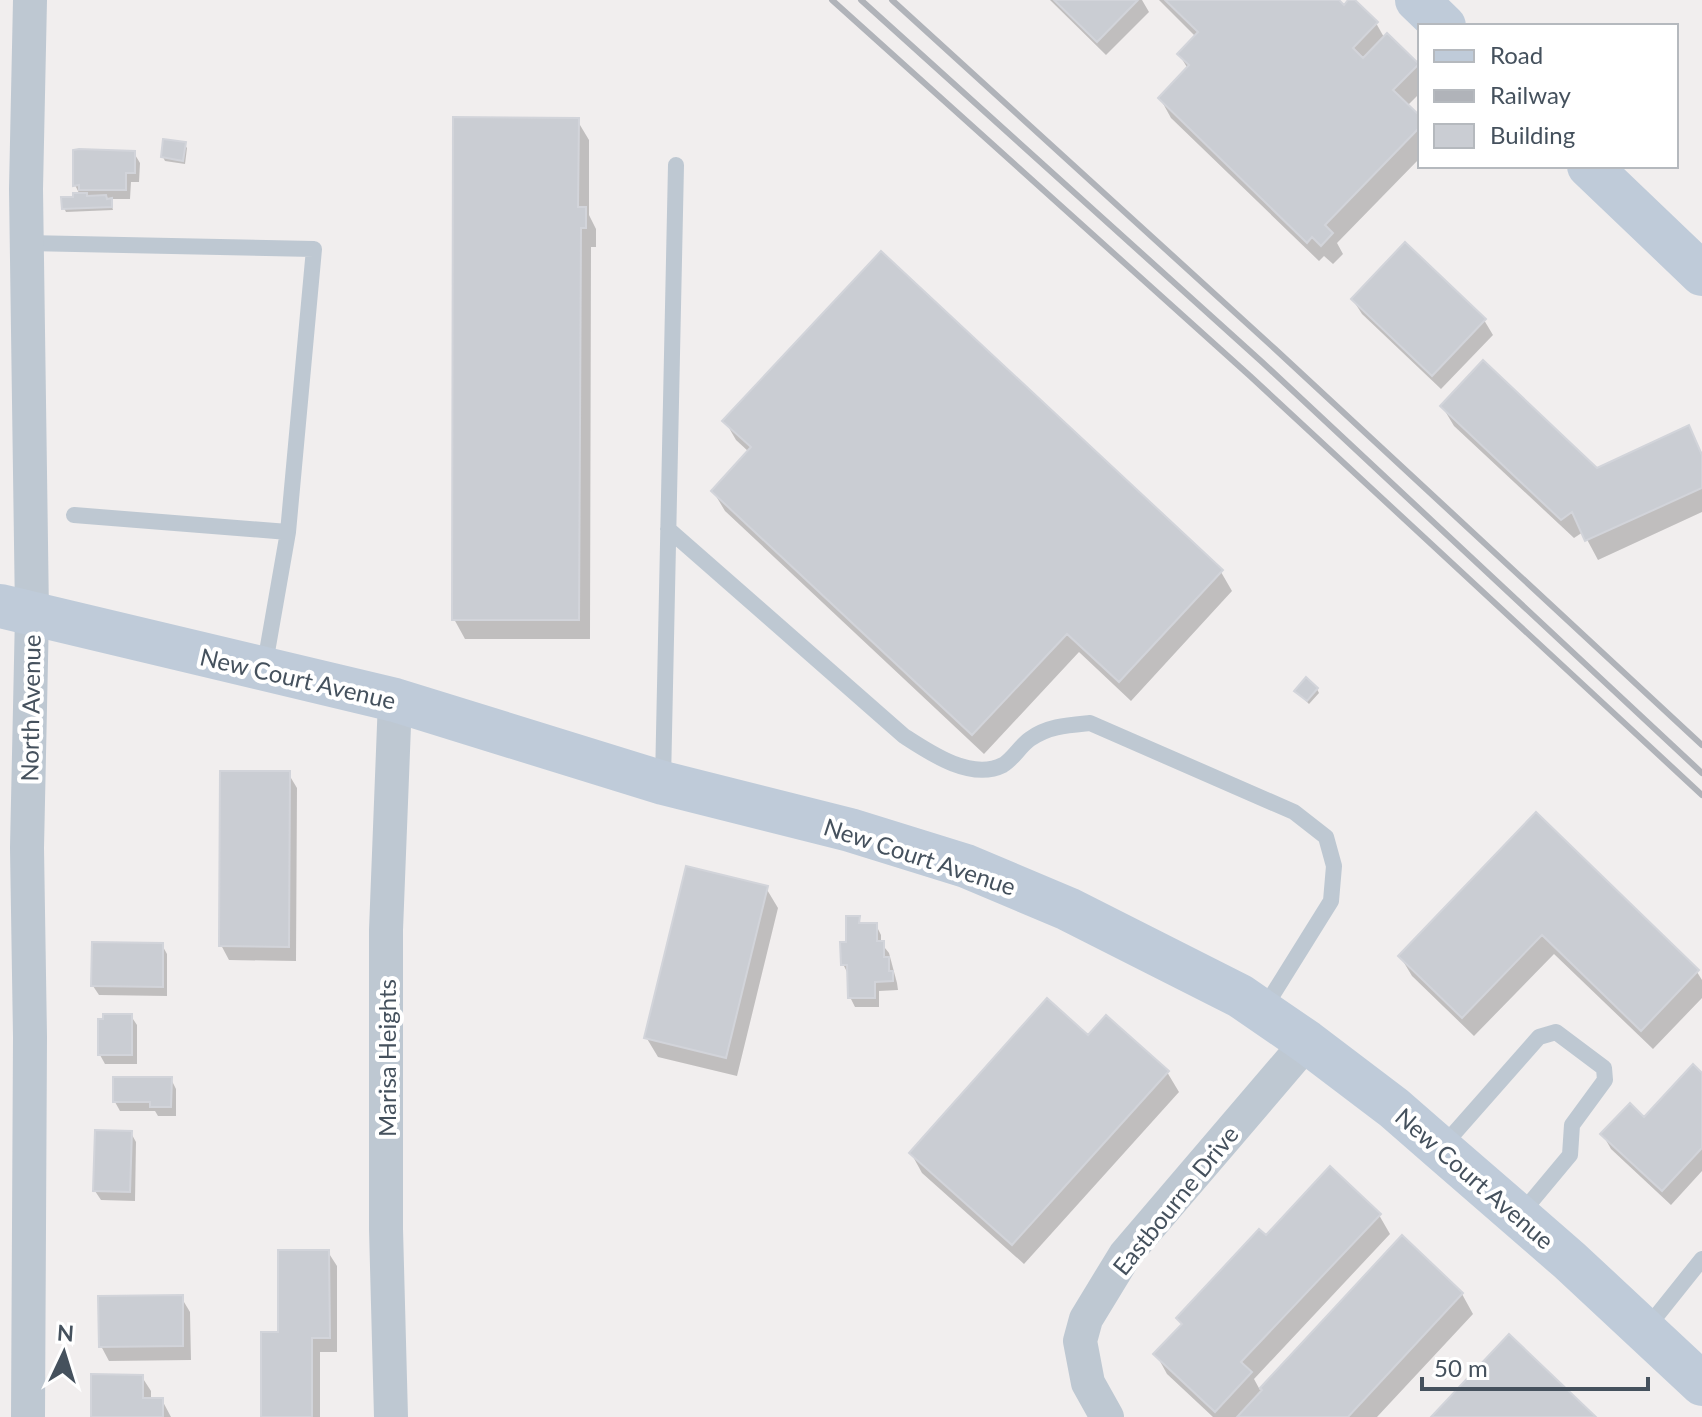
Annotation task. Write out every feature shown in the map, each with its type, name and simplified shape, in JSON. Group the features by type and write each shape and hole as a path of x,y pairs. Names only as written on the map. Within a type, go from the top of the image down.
{"main road":[{"path":"1417,0 1442,24"},
{"path":"1591,168 1702,274"},
{"name":"New Court Avenue","path":"16,610 395,700 663,783 850,830 966,866 1068,909 1240,996 1307,1042 1394,1108 1519,1216 1702,1384"}],"street":[{"name":"North Avenue","path":"28,1417 30,1037 27,848 16,610 27,243 30,0"},
{"name":"Marisa Heights","path":"391,1417 386,1229 385,944 395,700"},
{"name":"Eastbourne Drive","path":"1107,1417 1088,1383 1080,1341 1086,1319 1125,1255 1307,1042"}],"lane":[{"path":"663,783 676,165"},
{"path":"27,243 314,249 288,532 264,670"},
{"path":"74,515 288,532"},
{"path":"668,529 904,736 941,759 973,770 1002,765 1031,738 1058,726 1090,723 1294,812 1326,837 1334,866 1331,901 1263,1012"},
{"path":"1441,1149 1539,1037 1556,1032 1604,1068 1605,1080 1572,1125 1570,1155 1519,1216"},
{"path":"1645,1331 1702,1259"}],"building":[{"path":"1054,0 1138,0 1097,42"},
{"path":"1165,0 1339,0 1344,5 1348,0 1355,0 1378,22 1353,48 1363,58 1387,33 1418,63 1393,90 1418,114 1418,129 1325,225 1333,233 1321,246 1312,237 1307,243 1158,98 1189,65 1177,54 1198,32"},
{"path":"453,117 579,118 578,207 586,207 586,228 581,228 579,620 452,620"},
{"path":"163,139 186,142 183,161 161,157"},
{"path":"73,150 135,151 135,173 126,173 126,190 79,190 79,185 73,186"},
{"path":"73,193 106,195 107,199 112,198 112,207 62,209 61,197 73,197"},
{"path":"1405,242 1486,319 1432,376 1351,299"},
{"path":"881,251 1223,570 1119,682 1067,634 972,735 711,491 751,447 722,421"},
{"path":"1483,360 1597,468 1689,425 1702,455 1702,488 1585,541 1572,512 1561,520 1440,406"},
{"path":"1306,677 1318,688 1307,701 1294,691"},
{"path":"220,771 290,771 289,947 219,946"},
{"path":"1536,812 1699,970 1641,1031 1542,935 1462,1018 1398,956"},
{"path":"686,866 768,886 726,1058 644,1038"},
{"path":"846,916 860,916 859,923 877,923 877,941 884,941 884,957 889,957 893,981 875,982 875,998 848,998 847,965 841,965 840,942 846,942"},
{"path":"92,942 163,943 163,987 91,986"},
{"path":"1047,998 1088,1035 1106,1015 1169,1071 1012,1245 909,1153"},
{"path":"103,1014 132,1014 132,1055 98,1055 98,1019 103,1019"},
{"path":"1693,1064 1702,1073 1702,1148 1662,1191 1600,1134 1630,1103 1644,1117"},
{"path":"113,1077 172,1077 171,1107 150,1107 150,1102 113,1102"},
{"path":"95,1130 132,1131 130,1192 93,1191"},
{"path":"1330,1166 1381,1214 1241,1362 1252,1372 1215,1412 1153,1354 1182,1324 1176,1318 1259,1229 1266,1235"},
{"path":"1402,1235 1463,1293 1348,1417 1237,1417 1262,1390 1260,1388"},
{"path":"278,1250 329,1250 330,1338 312,1338 312,1417 261,1417 261,1332 278,1332"},
{"path":"183,1295 183,1346 99,1347 98,1296"},
{"path":"1509,1334 1596,1417 1431,1417"},
{"path":"91,1374 143,1375 143,1398 163,1398 163,1417 91,1417"}],"railway":[{"path":"832,0 1250,376 1702,795"},
{"path":"861,0 1262,362 1702,773"},
{"path":"892,0 1275,349 1702,745"}]}
